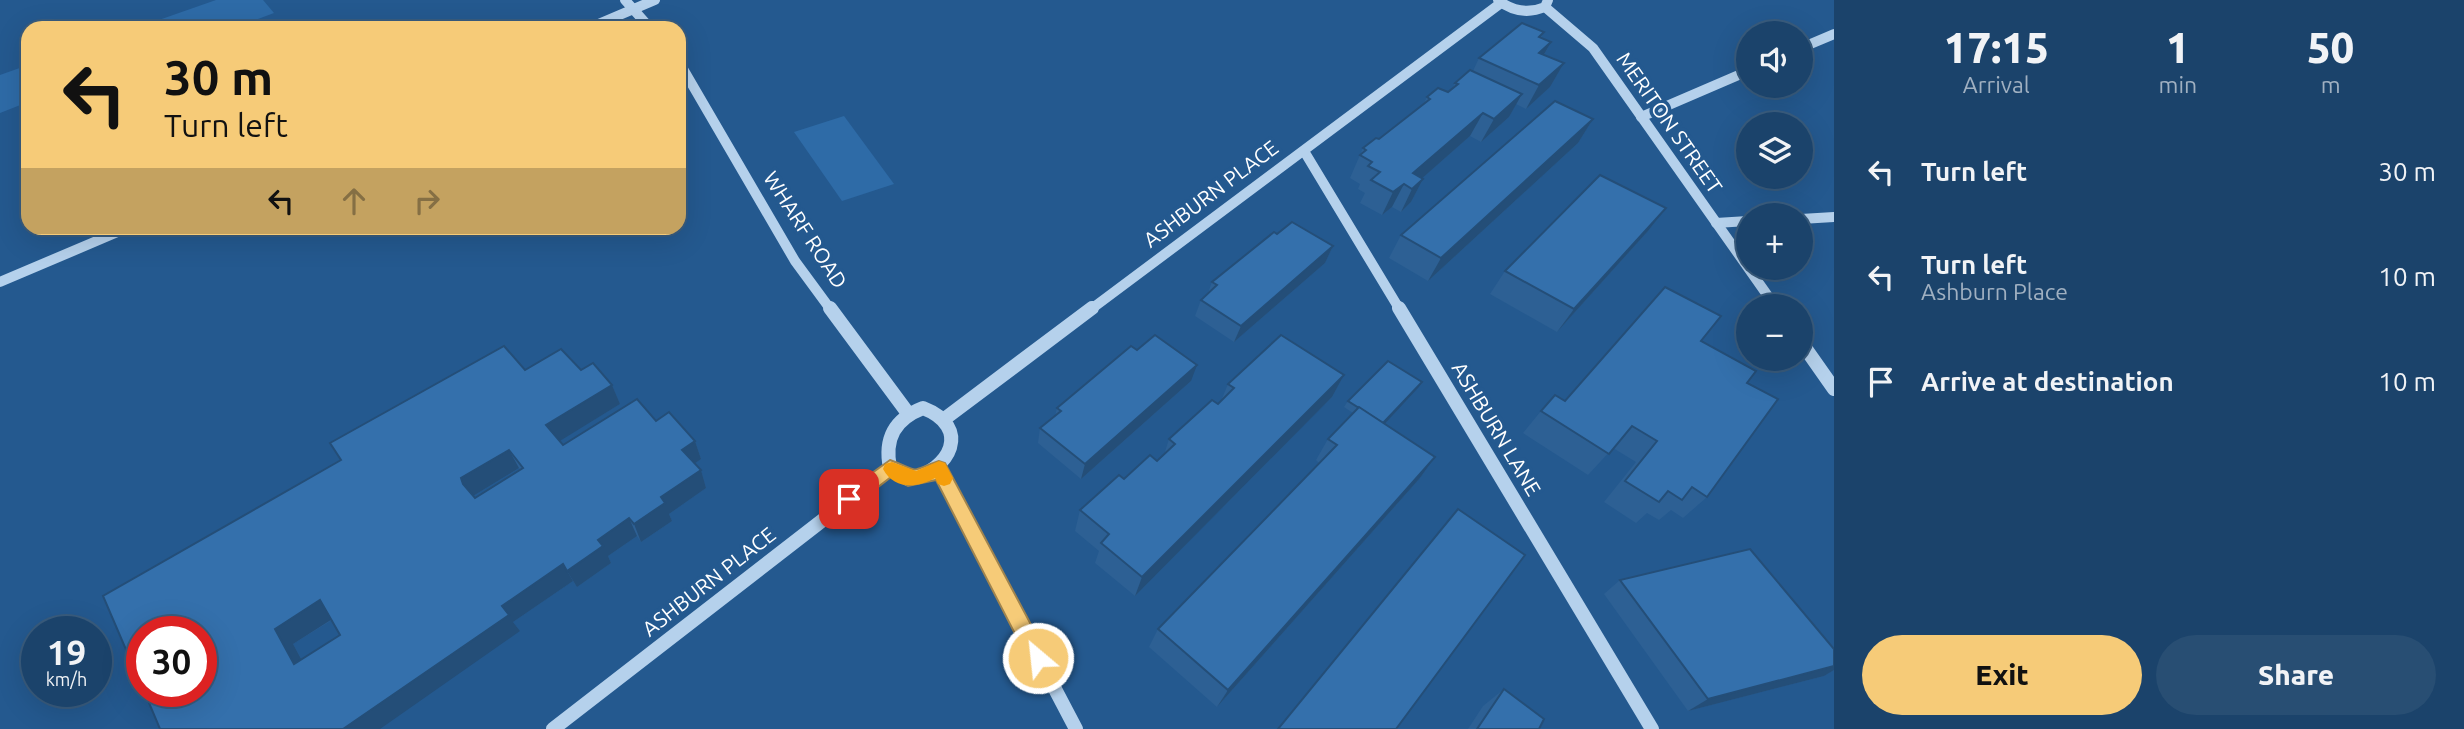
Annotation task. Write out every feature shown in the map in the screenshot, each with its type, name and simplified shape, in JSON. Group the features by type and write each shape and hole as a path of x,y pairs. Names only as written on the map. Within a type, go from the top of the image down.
{"street":[{"path":"625,0 644,21"},
{"path":"606,21 655,0"},
{"path":"1499,2 1529,11 1546,4"},
{"name":"ASHBURN PLACE","path":"947,417 1499,2"},
{"name":"MERITON STREET","path":"1546,4 1593,48 1766,294"},
{"path":"1813,43 1834,34"},
{"name":"WHARF ROAD","path":"686,74 795,261 907,412"},
{"path":"1641,117 1736,76"},
{"name":"ASHBURN LANE","path":"1304,151 1652,729"},
{"path":"1813,218 1834,217"},
{"path":"1716,223 1736,222"},
{"path":"0,282 111,235"},
{"path":"1813,359 1834,389"},
{"path":"923,408 938,411 947,417 951,429 947,456 930,475 908,479 890,468 888,444 893,426 907,412 923,408"},
{"name":"ASHBURN PLACE","path":"553,729 890,468"},
{"path":"939,468 1076,729"}],"shaded area":[{"path":"216,0 263,0 274,13 253,21 156,21"},
{"path":"21,68 21,105 0,113 0,75"},
{"path":"844,116 894,184 842,201 794,132"}],"building":[{"path":"1522,23 1544,32 1539,37 1551,42 1539,53 1564,63 1539,85 1479,58"},
{"path":"1470,70 1522,94 1494,119 1483,113 1413,173 1423,179 1412,189 1404,184 1393,192 1371,180 1380,172 1368,166 1372,162 1360,155 1366,150 1363,148 1376,138 1379,139 1430,99 1427,97 1438,88 1448,92"},
{"path":"1555,101 1593,119 1441,258 1401,235"},
{"path":"1600,175 1666,208 1574,309 1505,271"},
{"path":"1292,222 1333,246 1241,326 1201,300 1217,285 1212,282 1274,232 1277,234"},
{"path":"1665,287 1721,316 1701,341 1736,360 1736,371 1756,371 1747,383 1778,399 1707,497 1692,487 1682,500 1668,491 1659,502 1625,481 1657,441 1632,426 1609,454 1541,411 1555,395 1565,401"},
{"path":"1155,335 1197,365 1085,464 1040,428 1061,411 1057,408 1131,346 1137,350"},
{"path":"1281,335 1344,375 1142,577 1101,543 1109,534 1080,510 1119,475 1124,479 1150,455 1157,461 1175,444 1169,439 1212,400 1218,404 1234,388 1228,384"},
{"path":"504,346 525,370 561,349 581,370 593,363 612,385 546,425 563,445 637,399 656,421 669,412 695,441 682,450 701,470 661,497 665,503 634,524 629,518 598,540 603,546 567,571 563,564 502,606 509,615 343,729 160,729 151,707 217,707 217,616 126,616 126,650 103,596 341,460 330,443","holes":["509,450 523,468 475,498 461,478","320,600 340,635 294,664 275,629"]},
{"path":"1388,361 1422,382 1383,423 1348,401"},
{"path":"1359,407 1435,457 1228,690 1158,629 1337,445 1328,439"},
{"path":"1458,509 1525,555 1396,729 1278,729"},
{"path":"1750,549 1834,649 1834,666 1708,699 1620,580"},
{"path":"1504,689 1544,719 1539,729 1477,729"}],"slow traffic":[{"path":"892,469 896,474 908,479 918,479 939,468 944,478"}],"route":[{"path":"849,499 890,468 908,479 918,479 939,468 1038,658"}]}
